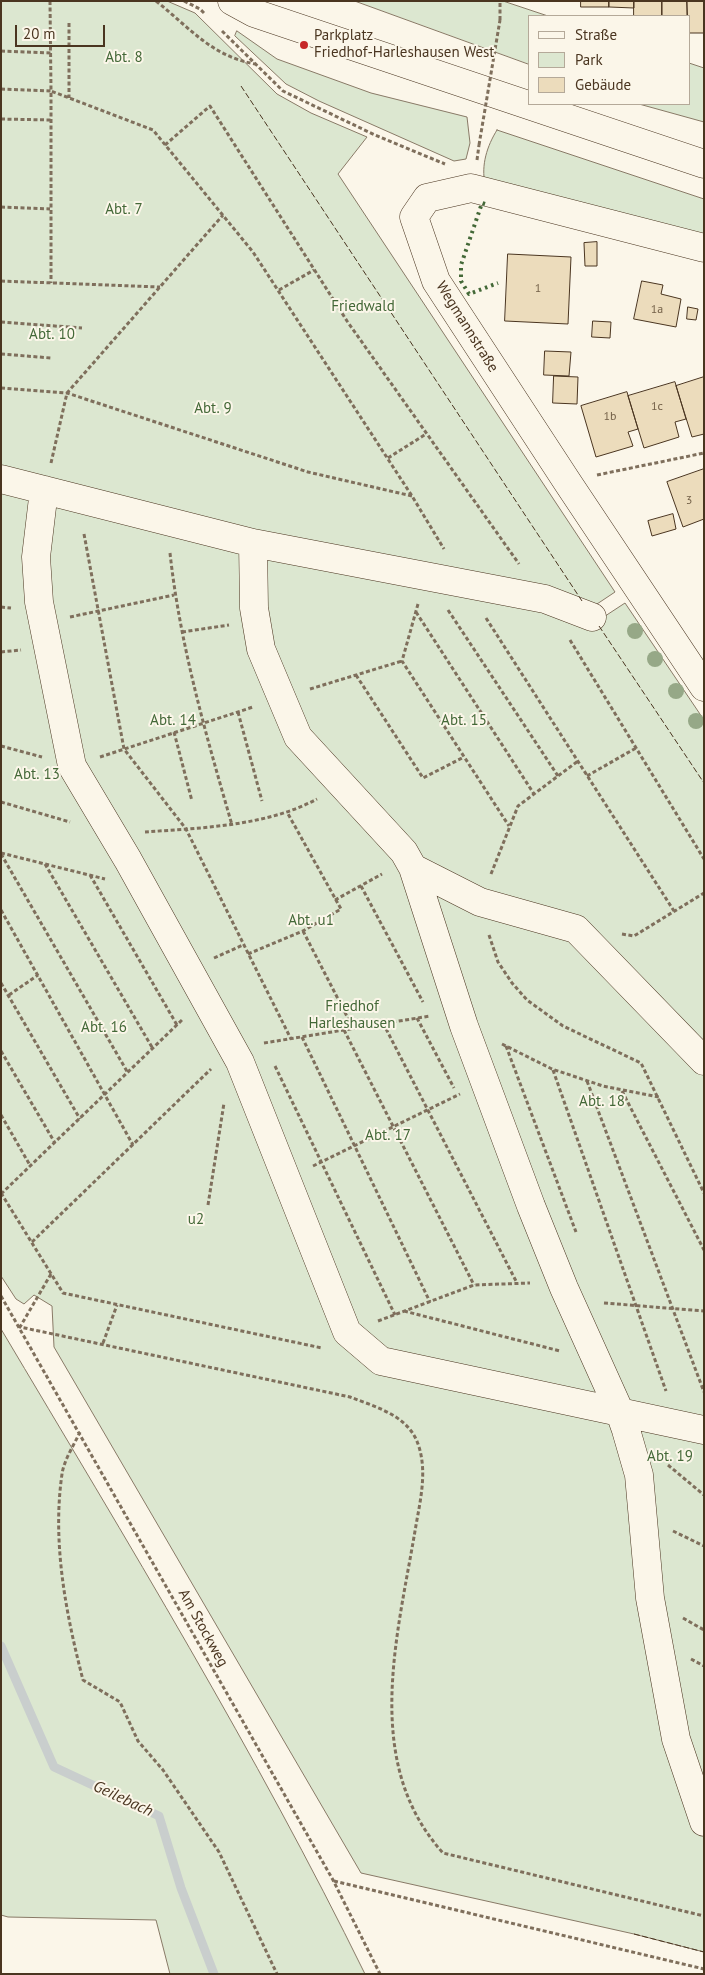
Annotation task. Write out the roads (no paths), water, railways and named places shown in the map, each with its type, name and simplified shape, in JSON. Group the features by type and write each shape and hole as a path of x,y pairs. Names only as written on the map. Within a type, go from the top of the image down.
{"street":[{"path":"232,1 254,12 528,105"},
{"path":"529,105 704,164"},
{"name":"Wegmannstraße","path":"704,248 471,188 427,198 414,217 436,280 704,687"},
{"path":"1,479 253,543 545,600 592,617"},
{"path":"44,490 36,557 43,623 72,766 144,889 233,1048 347,1332 381,1361 619,1410 704,1430"},
{"path":"253,543 256,621 261,649 298,737 404,852 413,868 459,1011 564,1288 619,1410 639,1475 650,1598 676,1739 704,1822"},
{"path":"413,868 480,902 576,929 704,1061"}],"waterway":[{"name":"Geilebach","path":"1,1646 54,1767 159,1816 181,1888 214,1974"}],"place":[{"name":"Parkplatz Friedhof-Harleshausen West","path":"304,45"}],"park label":[{"name":"Abt. 8","path":"124,58"},
{"name":"Abt. 7","path":"124,210"},
{"name":"Friedwald","path":"363,307"},
{"name":"Abt. 10","path":"52,335"},
{"name":"Abt. 9","path":"213,409"},
{"name":"Abt. 14","path":"173,721"},
{"name":"Abt. 15","path":"464,721"},
{"name":"Abt. 13","path":"37,775"},
{"name":"Abt. u1","path":"311,921"},
{"name":"Friedhof Harleshausen","path":"352,1016"},
{"name":"Abt. 16","path":"104,1028"},
{"name":"Abt. 18","path":"602,1102"},
{"name":"Abt. 17","path":"388,1136"},
{"name":"u2","path":"196,1220"},
{"name":"Abt. 19","path":"670,1457"}]}
